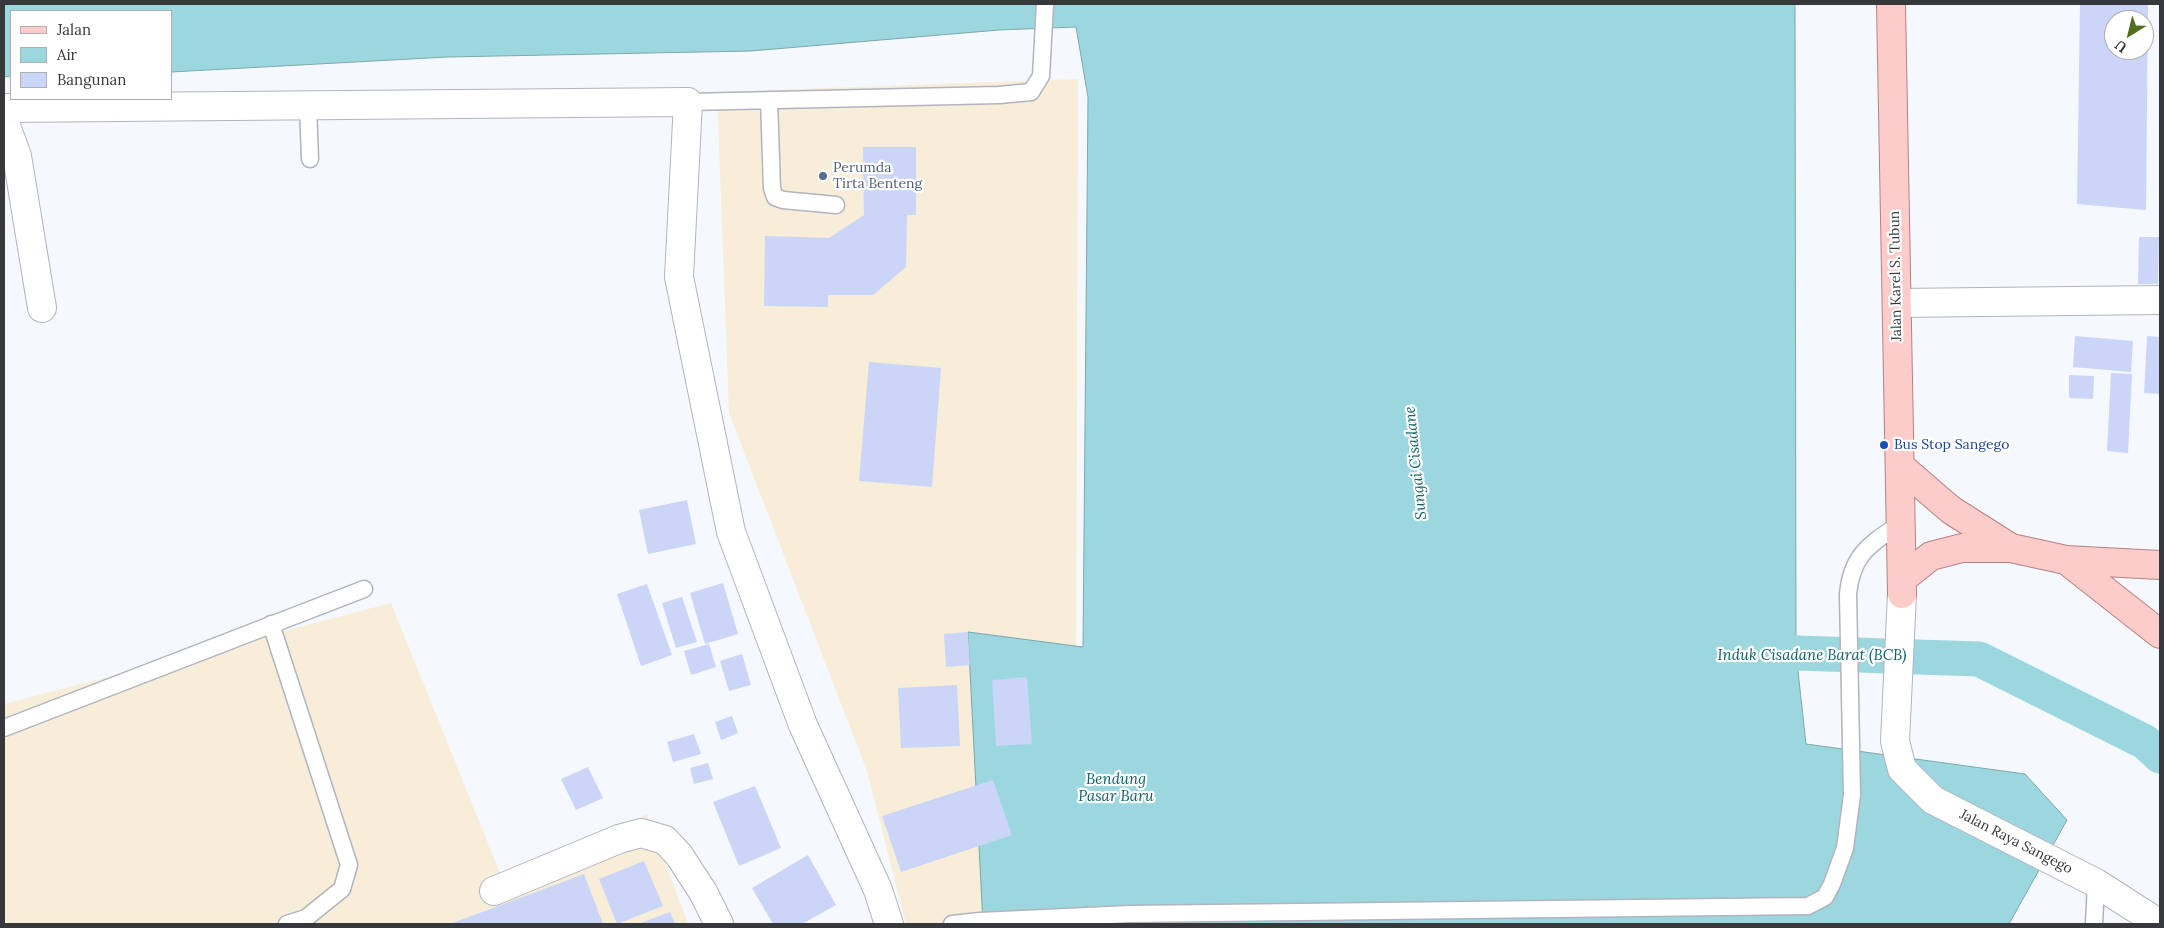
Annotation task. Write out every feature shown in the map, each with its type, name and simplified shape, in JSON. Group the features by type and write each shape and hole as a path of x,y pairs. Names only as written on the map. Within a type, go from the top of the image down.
{"main road":[{"name":"Jalan Karel S. Tubun","path":"1891,4 1902,586"},
{"path":"1900,466 1950,510 2011,548"},
{"path":"1902,586 1931,556 1962,548 2011,548 2066,560 2160,565"},
{"path":"2066,560 2160,634"}],"street":[{"path":"4,108 688,102 678,277 731,532 803,725 878,890 889,924"},
{"path":"4,120 17,156 42,308"},
{"path":"1897,303 2160,300"},
{"name":"Jalan Raya Sangego","path":"1902,586 1895,741 1902,769 1933,800 2096,883 2160,924"},
{"path":"494,891 618,839 641,833 666,840 679,855 703,892 719,924"}],"lane":[{"path":"688,102 1022,94 1031,92 1041,76 1045,4"},
{"path":"768,100 772,188 775,197 783,200 836,205"},
{"path":"308,106 310,159"},
{"path":"952,924 980,920 1130,914 1808,906 1825,897 1832,884 1845,848 1852,795 1848,594 1853,567 1870,545 1901,535"},
{"path":"4,728 364,589"},
{"path":"271,624 349,866 342,889 306,918 287,924"},
{"path":"2094,924 2096,883"}],"shaded area":[{"path":"1078,79 1076,698 1130,924 906,924 867,771 729,413 717,92"},
{"path":"391,603 504,883 647,814 688,924 4,924 4,704"}],"water":[{"path":"4,4 1795,4 1796,653 1806,744 2025,774 2067,820 2009,924 983,924 968,632 1083,647 1088,97 1076,27 999,30 751,51 447,57 172,72 172,10 10,10 10,76 4,77"}],"building":[{"path":"2080,4 2148,4 2148,10 2104,10 2104,60 2147,60 2146,210 2077,204"},
{"path":"863,147 916,147 916,215 907,215 906,267 873,295 828,295 828,307 764,306 765,236 829,238 864,215"},
{"path":"2139,237 2159,237 2158,284 2138,284"},
{"path":"2075,336 2133,341 2131,372 2073,367"},
{"path":"2147,336 2160,337 2160,394 2144,393"},
{"path":"869,362 941,368 932,487 859,481"},
{"path":"2111,373 2132,374 2128,453 2107,451"},
{"path":"2069,375 2094,376 2093,399 2069,398"},
{"path":"687,500 696,544 648,554 639,510"},
{"path":"723,583 738,634 705,644 690,593"},
{"path":"647,584 672,655 641,666 617,594"},
{"path":"682,597 697,642 676,648 662,603"},
{"path":"968,632 970,665 946,667 944,634"},
{"path":"709,644 716,667 691,675 684,651"},
{"path":"742,654 751,685 729,691 720,661"},
{"path":"1027,677 1032,744 996,746 992,680"},
{"path":"957,685 960,746 901,748 898,688"},
{"path":"732,716 738,733 721,740 715,722"},
{"path":"694,734 701,754 673,762 667,742"},
{"path":"708,763 713,779 694,784 690,768"},
{"path":"588,767 603,798 576,810 561,779"},
{"path":"993,780 1012,835 901,872 882,816"},
{"path":"755,786 781,848 739,866 713,802"},
{"path":"808,855 836,905 802,924 773,924 752,888"},
{"path":"644,861 663,906 617,924 599,879"},
{"path":"584,874 603,924 450,924"},
{"path":"670,912 675,924 638,924"}],"waterway":[{"name":"Induk Cisadane Barat (BCB)","path":"1748,655 1796,653 1979,659 2145,742 2160,756"}],"place":[{"name":"Perumda Tirta Benteng","path":"823,176"},
{"name":"Bus Stop Sangego","path":"1884,445"}],"water label":[{"name":"Sungai Cisadane","path":"1416,463"},
{"name":"Bendung Pasar Baru","path":"1116,788"}]}
